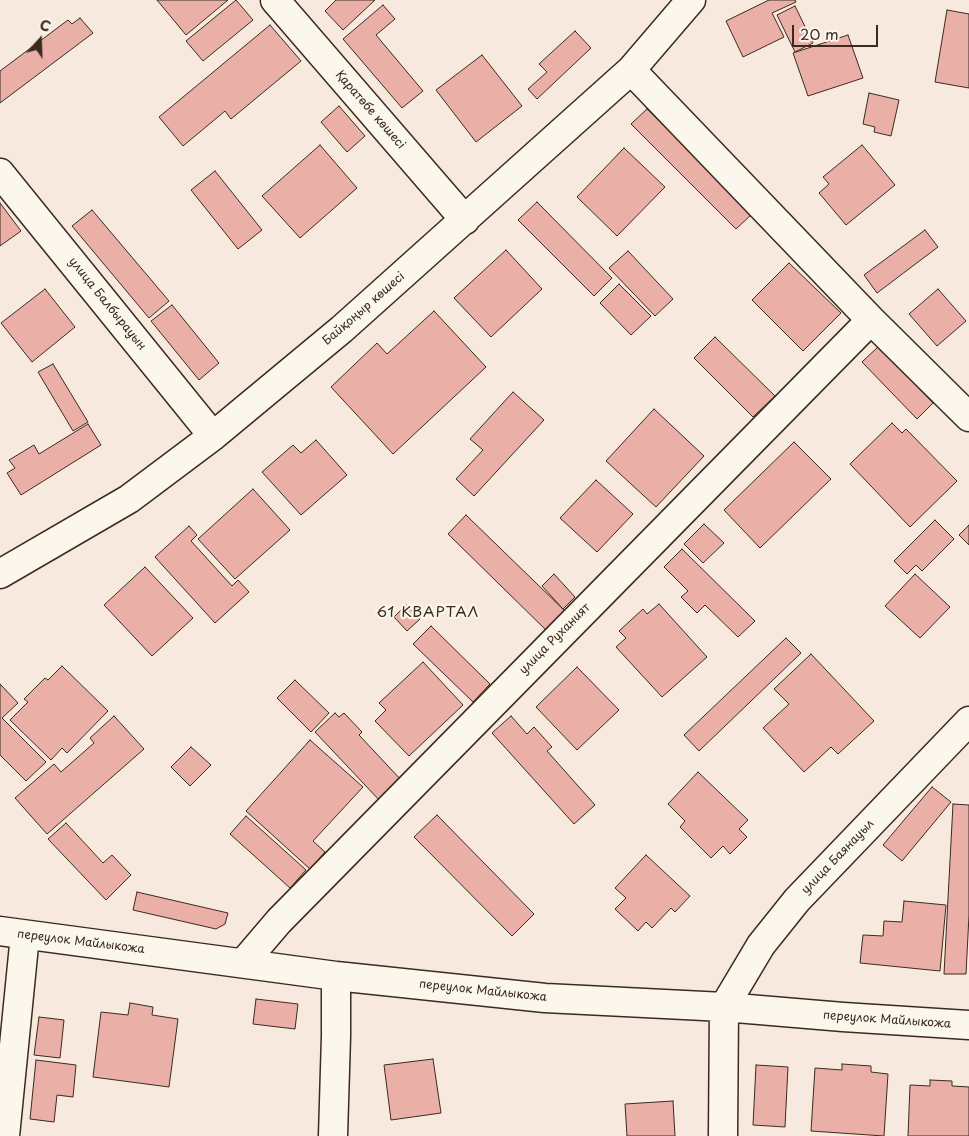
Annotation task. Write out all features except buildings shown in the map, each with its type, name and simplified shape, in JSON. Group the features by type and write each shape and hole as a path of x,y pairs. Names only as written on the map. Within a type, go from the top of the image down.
{"street":[{"name":"Қаратөбе көшесі","path":"275,0 465,220"},
{"name":"Байқоңыр көшесі","path":"0,574 129,499 214,436 342,329 631,70 691,0"},
{"path":"631,70 871,320 969,417"},
{"name":"улица Балбырауын","path":"0,173 214,436"},
{"name":"улица Руханият","path":"244,962 279,921 871,320"},
{"name":"улица Баянауыл","path":"724,1007 761,945 780,919 969,721"},
{"path":"6,1136 12,933"},
{"name":"переулок Майлыкожа","path":"12,933 244,962 336,976 546,998 724,1007 844,1018 969,1025"},
{"path":"333,1136 336,976"},
{"path":"722,1136 724,1007"}],"district":[{"name":"61 КВАРТАЛ","path":"428,613"}]}
